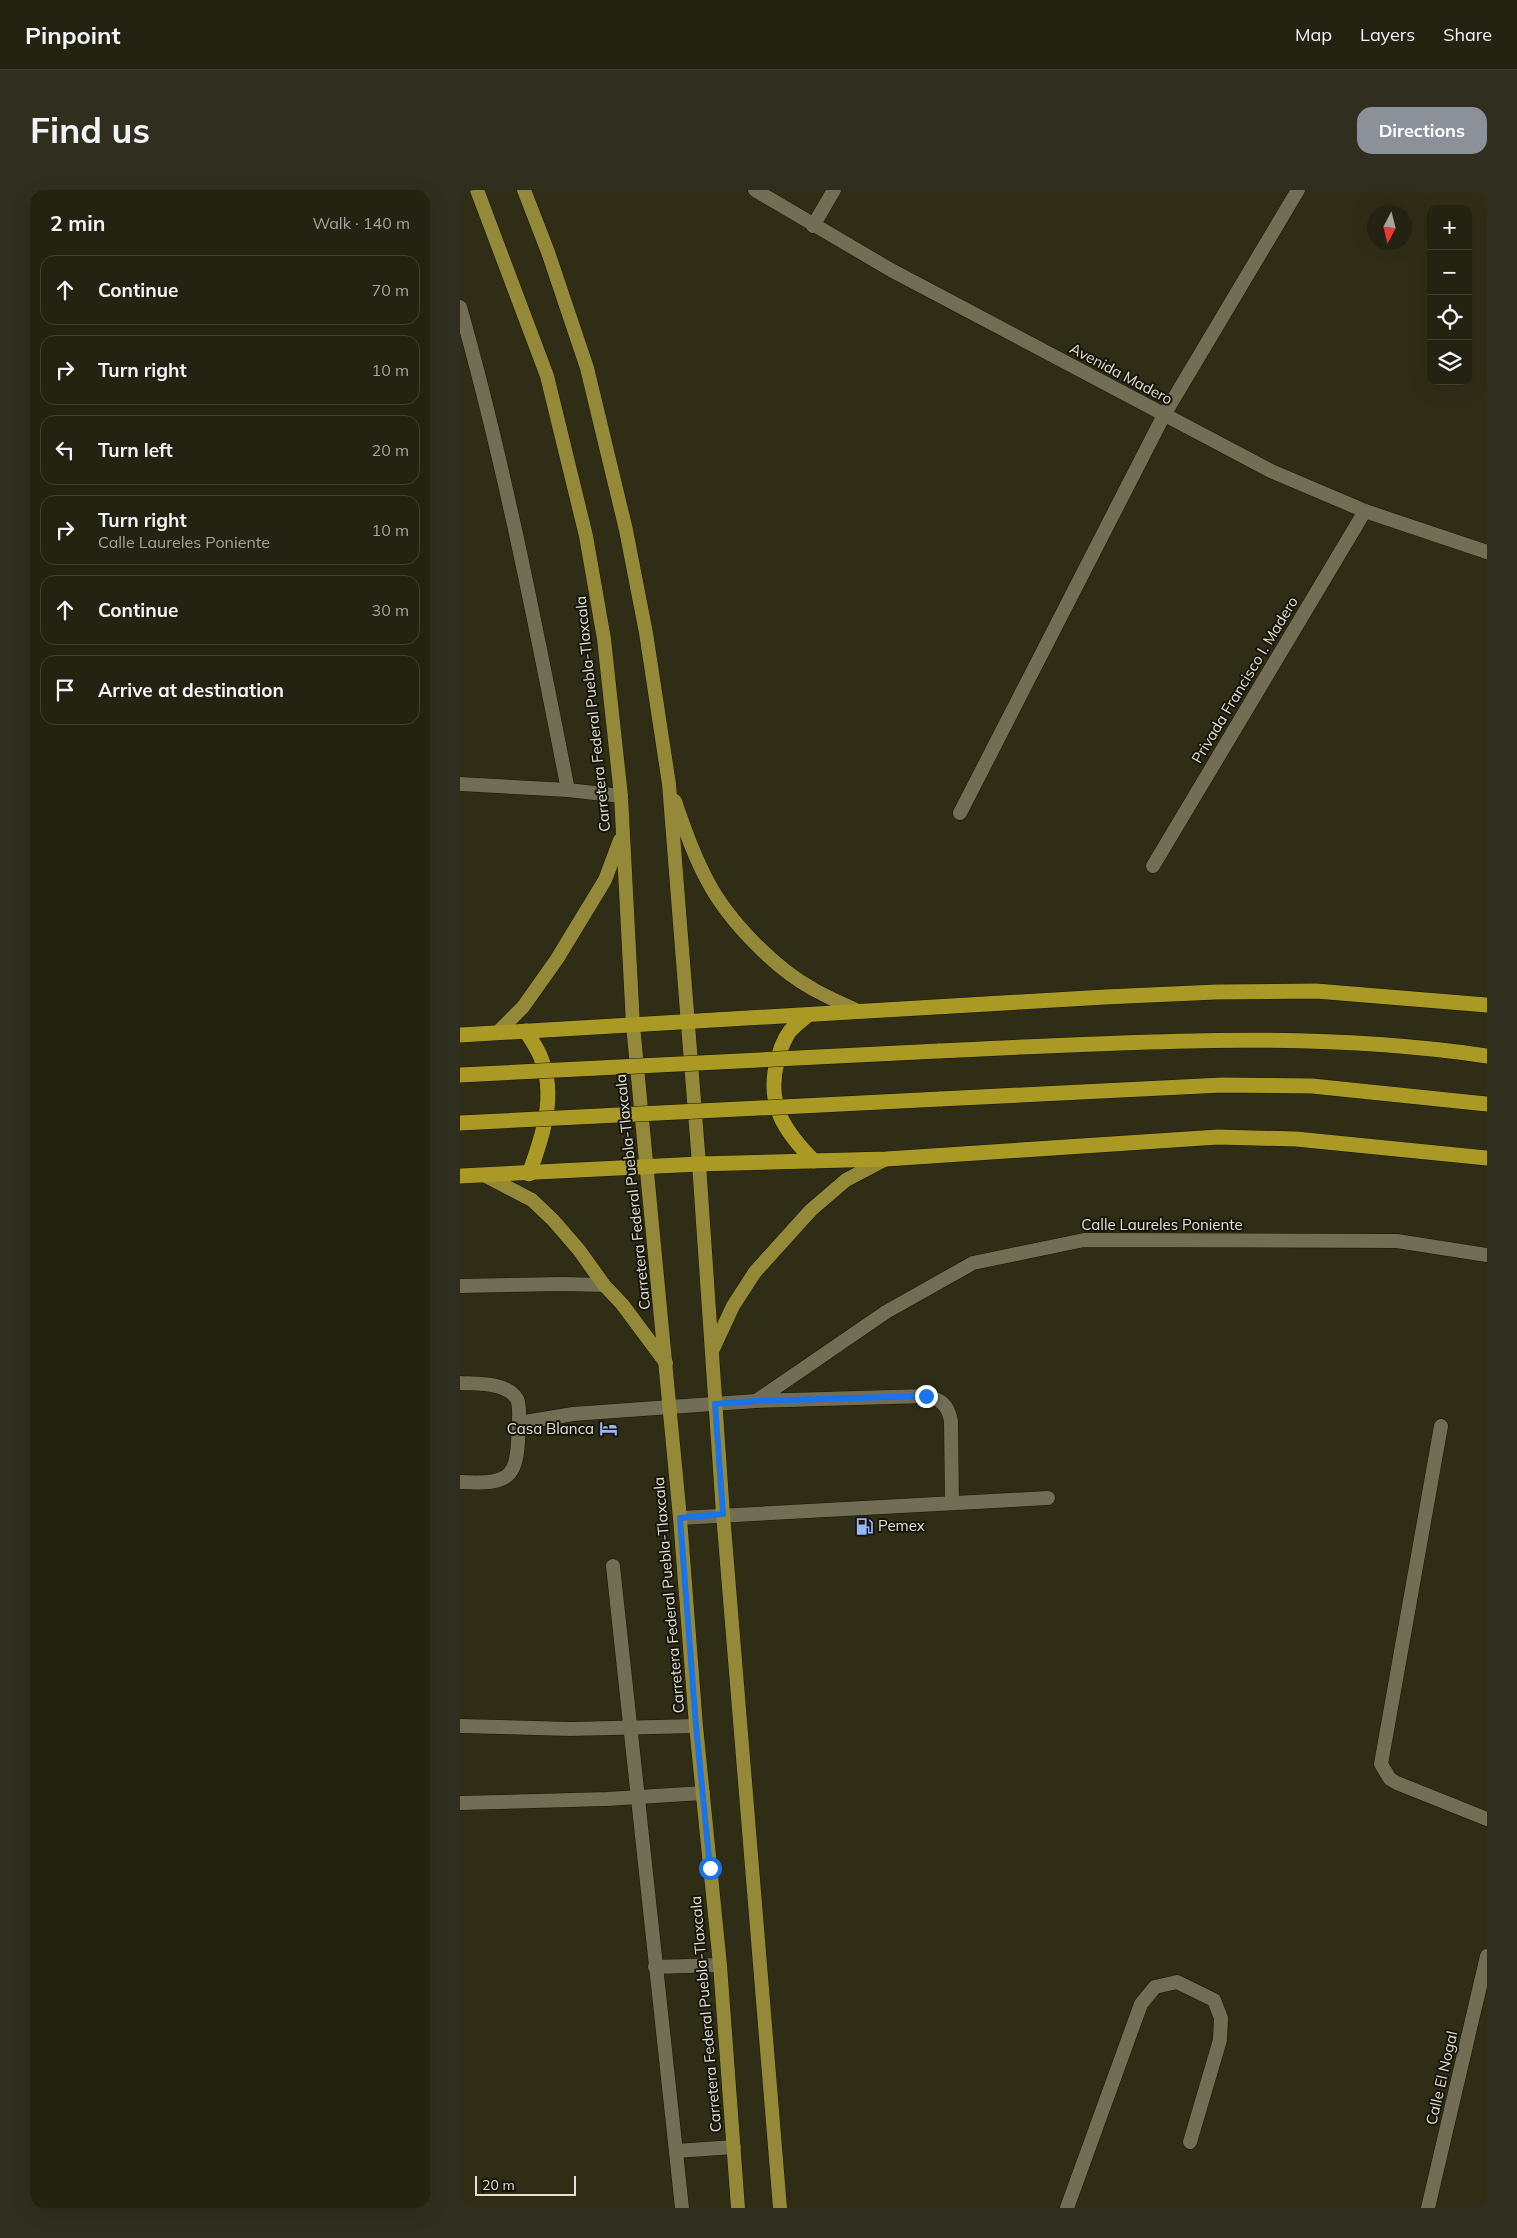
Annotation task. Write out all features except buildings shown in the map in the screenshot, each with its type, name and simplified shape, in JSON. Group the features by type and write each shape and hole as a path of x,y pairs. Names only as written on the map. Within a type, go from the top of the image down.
{"highway":[{"path":"460,1035 1105,997 1316,991 1487,1005"},
{"path":"808,1015 790,1030 781,1046 775,1070 773,1090 777,1111 784,1124 797,1144 814,1161"},
{"path":"526,1031 542,1058 547,1091 544,1134 529,1174"},
{"path":"460,1075 1216,1039 1336,1041 1455,1051 1487,1056"},
{"path":"460,1123 1222,1084 1312,1086 1487,1104"},
{"path":"460,1176 529,1174 648,1166 886,1159 1218,1137 1296,1139 1487,1158"}],"main road":[{"name":"Carretera Federal Puebla-Tlaxcala","path":"477,190 546,376 586,536 604,639 621,796 633,1025 648,1166 680,1518 696,1726 720,1965 738,2208"},
{"path":"524,190 548,252 587,368 628,540 646,633 669,784 713,1350 723,1514 780,2208"},
{"path":"669,784 690,846 708,882 738,925 774,962 811,989 858,1011"},
{"path":"497,1033 523,1007 542,983 605,880 622,834"},
{"path":"713,1350 734,1306 755,1272 811,1210 846,1180 886,1159"},
{"path":"484,1175 532,1200 553,1220 579,1250 604,1286 622,1304 666,1363"}],"street":[{"name":"Avenida Madero","path":"755,190 813,226 891,270 1271,471 1365,511 1487,552"},
{"path":"813,226 834,190"},
{"path":"960,813 1164,415 1298,190"},
{"path":"460,307 485,395 513,512 568,790"},
{"name":"Privada Francisco I. Madero","path":"1153,866 1365,511"},
{"path":"460,784 568,790 621,796"},
{"name":"Calle Laureles Poniente","path":"756,1401 886,1312 973,1263 1084,1240 1397,1241 1487,1255"},
{"path":"460,1286 562,1284 604,1286"},
{"path":"460,1383 497,1386 509,1390 518,1400 519,1423 518,1458 508,1476 490,1484 460,1482"},
{"path":"519,1423 573,1414 756,1401 935,1397 944,1402 949,1411 951,1421 952,1503"},
{"path":"1441,1426 1381,1764 1390,1779 1397,1783 1487,1819"},
{"path":"680,1518 723,1514 1048,1498"},
{"path":"612,1566 628,1727 682,2208"},
{"path":"460,1726 570,1729 696,1726"},
{"path":"460,1803 607,1799 703,1793"},
{"name":"Calle El Nogal","path":"1428,2208 1487,1956"},
{"path":"655,1967 720,1965"},
{"path":"1067,2208 1141,2004 1155,1987 1177,1982 1214,2000 1221,2018 1220,2040 1190,2142"},
{"path":"676,2151 734,2147"}],"place":[{"name":"Casa Blanca","path":"608,1429"},
{"name":"Pemex","path":"864,1526"}],"route":[{"path":"710,1868 696,1726 680,1518 723,1514 715,1404 926,1396"}]}
